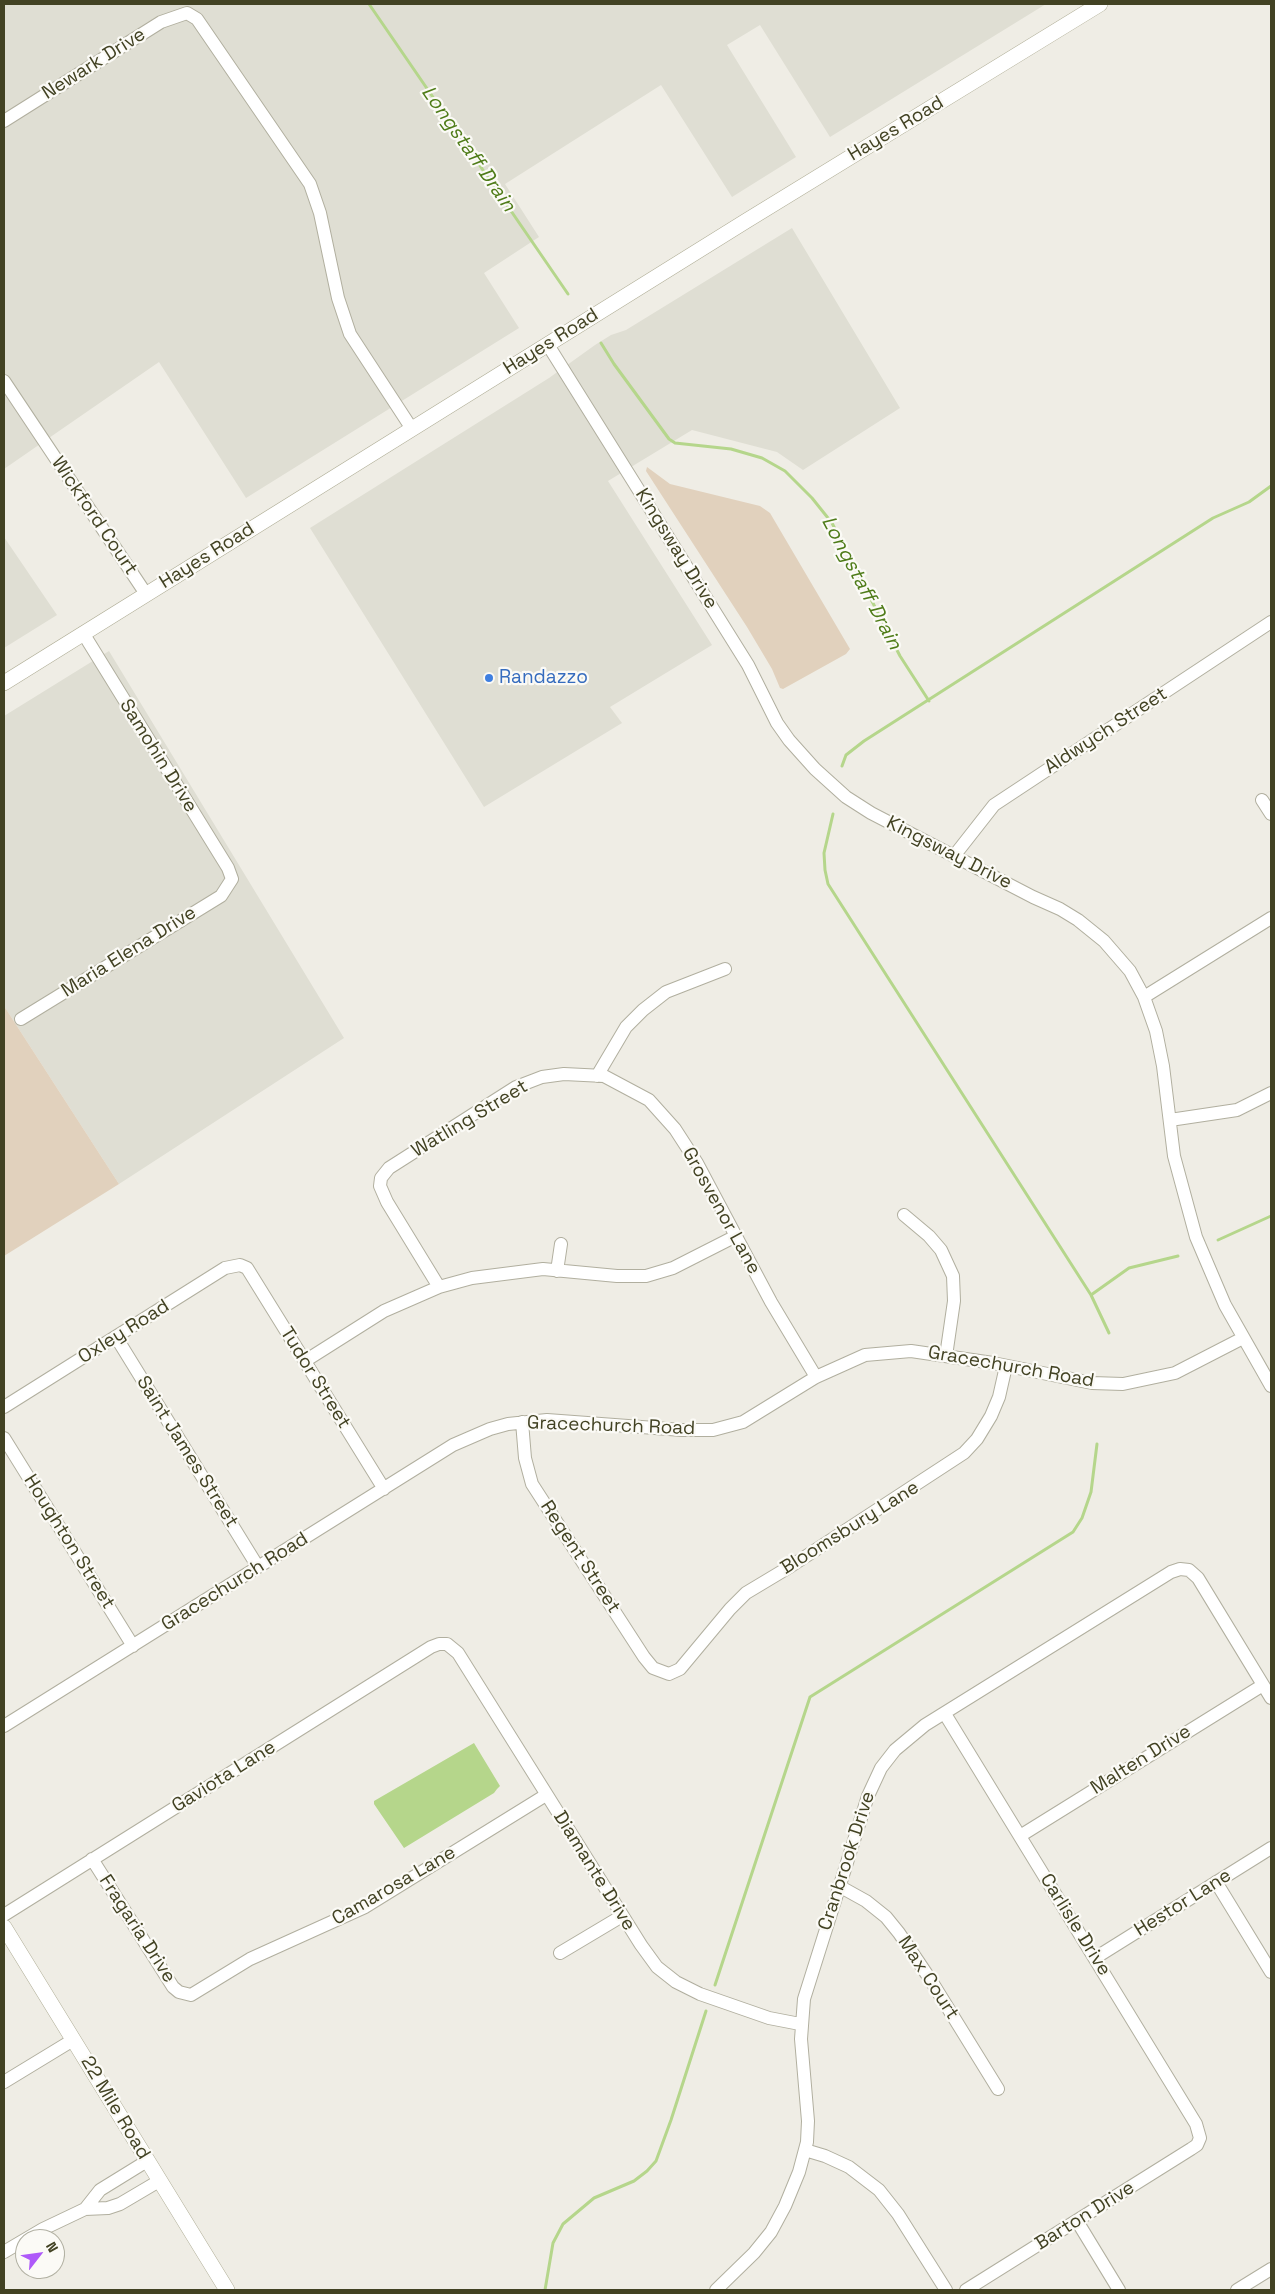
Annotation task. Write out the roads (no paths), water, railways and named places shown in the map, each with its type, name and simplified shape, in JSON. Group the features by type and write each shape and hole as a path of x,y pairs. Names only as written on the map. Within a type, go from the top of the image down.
{"main road":[{"name":"Hayes Road","path":"4,683 1100,4"},
{"name":"22 Mile Road","path":"4,1927 227,2290"}],"street":[{"name":"Newark Drive","path":"4,120 161,22 187,13 197,19 310,184 320,213 338,298 350,334 412,429"},
{"name":"Kingsway Drive","path":"548,345 748,665 777,723 789,740 846,797 871,813 1060,909 1078,920 1114,951 1130,971 1144,997 1156,1031 1174,1156 1196,1237 1216,1287 1271,1386"},
{"name":"Wickford Court","path":"4,381 146,594"},
{"name":"Aldwych Street","path":"954,856 994,805 1271,622"},
{"name":"Samohin Drive","path":"84,633 228,868 232,879"},
{"path":"1262,800 1271,814"},
{"name":"Maria Elena Drive","path":"21,1019 221,896 232,879"},
{"path":"1144,997 1271,918"},
{"path":"597,1076 626,1027 643,1010 666,992 725,970"},
{"name":"Watling Street","path":"440,1287 387,1202 380,1186 381,1178 389,1168 516,1087 542,1077 564,1074 597,1076"},
{"name":"Grosvenor Lane","path":"597,1076 604,1076 641,1094 663,1114 697,1163 771,1302 816,1377"},
{"path":"1170,1120 1236,1110 1271,1093"},
{"path":"904,1215 942,1250 953,1276 954,1301 946,1356"},
{"path":"304,1361 384,1311 440,1287 487,1275 535,1270 617,1276 646,1276 672,1268 736,1236"},
{"path":"557,1271 561,1244"},
{"name":"Oxley Road","path":"4,1407 225,1268 240,1265 247,1268"},
{"name":"Tudor Street","path":"247,1268 384,1489"},
{"name":"Saint James Street","path":"116,1337 258,1567"},
{"name":"Gracechurch Road","path":"5,1723 133,1646 464,1439 508,1424 547,1420 682,1430 713,1430 743,1422 816,1377 865,1355 911,1350 1092,1383 1123,1384 1175,1373 1243,1338"},
{"name":"Bloomsbury Lane","path":"669,1674 680,1669 730,1609 746,1593 792,1566 964,1453 982,1433 994,1411 1006,1366"},
{"name":"Regent Street","path":"522,1422 525,1458 532,1484 644,1657 653,1668 669,1674"},
{"name":"Houghton Street","path":"4,1438 133,1646"},
{"name":"Cranbrook Drive","path":"716,2290 754,2253 771,2232 792,2190 805,2150 808,2120 800,2024 804,1999 868,1796 881,1768 905,1740 1171,1572 1180,1569 1198,1578 1263,1685"},
{"name":"Diamante Drive","path":"447,1644 458,1653 622,1916 649,1956 676,1982 700,1994 769,2018 800,2024"},
{"name":"Gaviota Lane","path":"4,1915 431,1647 447,1644"},
{"path":"1263,1685 1271,1698"},
{"name":"Malten Drive","path":"1020,1836 1263,1685"},
{"name":"Carlisle Drive","path":"945,1714 1196,2124 1200,2138"},
{"name":"Camarosa Lane","path":"185,1995 198,1991 263,1953 365,1907 546,1794"},
{"name":"Hestor Lane","path":"1095,1958 1271,1848"},
{"name":"Fragaria Drive","path":"92,1859 173,1987 185,1995"},
{"path":"1216,1882 1271,1972"},
{"name":"Max Court","path":"839,1886 866,1901 886,1917 899,1933 998,2089"},
{"path":"560,1953 622,1916"},
{"path":"4,2082 73,2040"},
{"name":"Barton Drive","path":"966,2290 1191,2149 1197,2145 1200,2138"},
{"path":"805,2150 825,2156 849,2167 879,2190 898,2214 946,2290"},
{"path":"85,2209 100,2190 147,2161"},
{"path":"4,2252 43,2229 85,2209 108,2208 120,2204 159,2181"},
{"path":"1077,2221 1119,2290"},
{"path":"1237,2290 1271,2269"}],"waterway":[{"name":"Longstaff Drain","path":"369,4 568,294"},
{"name":"Longstaff Drain","path":"601,343 614,364 669,439 675,443 731,449 762,458 785,471 812,498 832,523 900,656 929,701"},
{"path":"842,766 846,755 864,741 1213,518 1249,502 1271,486"},
{"path":"833,814 824,853 828,884 1091,1295 1109,1333"},
{"path":"1218,1240 1271,1216"},
{"path":"1091,1295 1129,1268 1178,1256"},
{"path":"715,1985 810,1697 1073,1532 1082,1518 1091,1492 1097,1444"},
{"path":"545,2290 553,2243 563,2224 594,2198 634,2181 656,2161 706,2011"}],"place":[{"name":"Randazzo","path":"489,678"}]}
